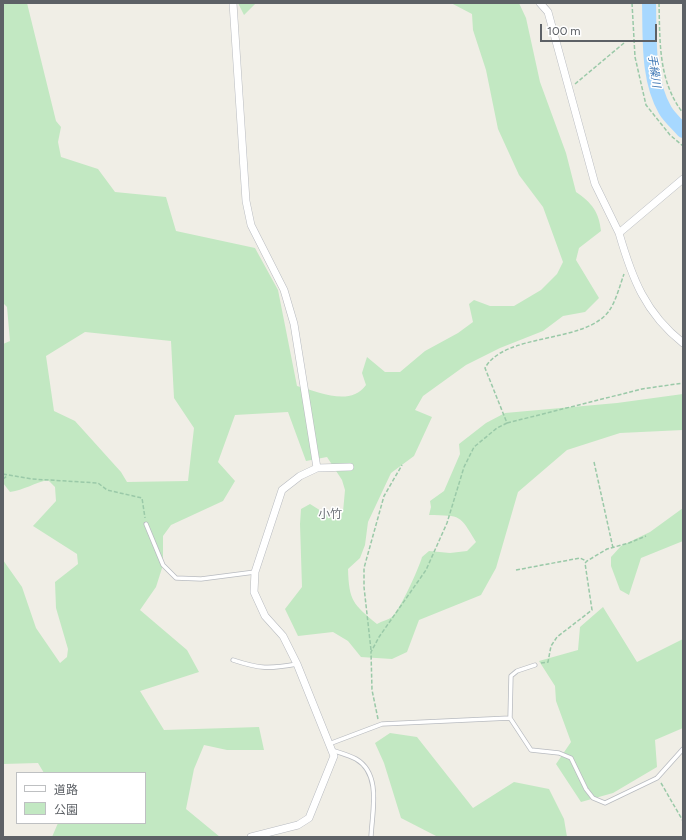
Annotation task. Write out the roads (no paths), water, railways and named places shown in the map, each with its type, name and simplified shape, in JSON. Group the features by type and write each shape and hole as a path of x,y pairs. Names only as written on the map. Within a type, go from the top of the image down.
{"street":[{"path":"233,3 246,201 251,225 284,290 294,324 317,468"},
{"path":"540,3 548,12 595,184 619,234 628,265 642,296 667,330 683,343"},
{"path":"619,234 683,179"},
{"path":"251,837 298,825 309,818 334,756 310,700 297,664 283,636 265,616 254,592 255,572 282,490 300,476 317,468 350,467"}],"lane":[{"path":"146,524 163,565 176,578 201,579 255,572"},
{"path":"233,660 254,668 297,664"},
{"path":"535,665 517,671 511,676 510,718 531,750 559,753 570,758 586,789 593,798 605,803 658,778 683,749"},
{"path":"330,747 379,725 399,722 510,718"},
{"path":"330,747 356,759 369,770 374,789 371,837"}],"waterway":[{"name":"手繰川","path":"649,3 651,58 655,85 665,110 683,131"}],"district":[{"name":"小竹","path":"330,514"}]}
